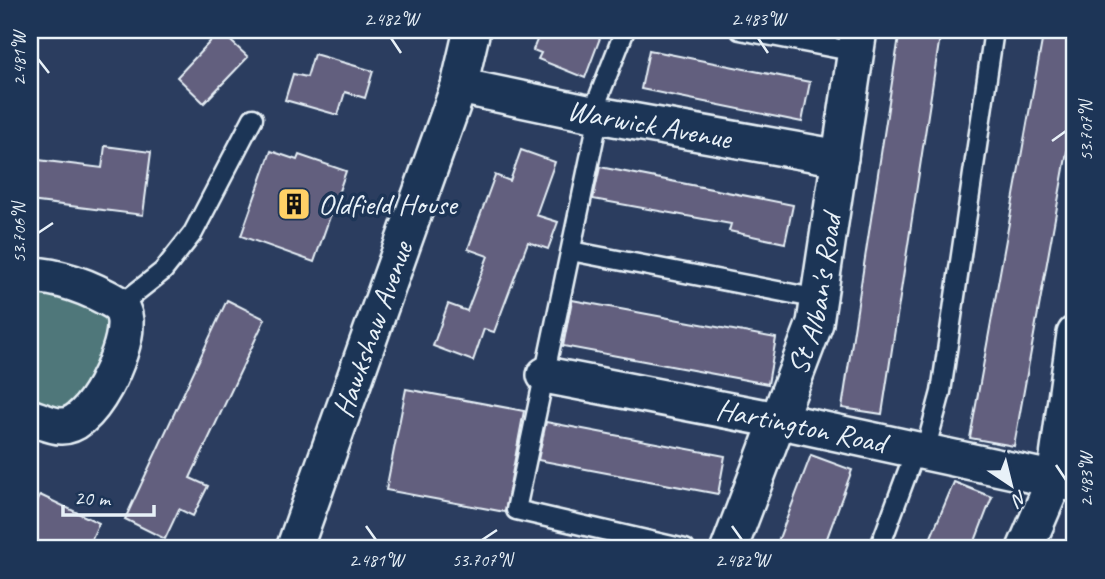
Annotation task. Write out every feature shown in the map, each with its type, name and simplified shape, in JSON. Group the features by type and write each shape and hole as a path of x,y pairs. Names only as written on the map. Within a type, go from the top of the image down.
{"street":[{"name":"Hawkshaw Avenue","path":"294,549 459,86 472,30"},
{"name":"St Alban's Road","path":"729,549 815,323 857,41"},
{"name":"Warwick Avenue","path":"459,86 596,115 840,158"},
{"path":"30,275 43,276 98,292 120,305 125,326 122,343 93,408 77,421 62,426 30,417"},
{"path":"1025,549 1065,482 1075,334"},
{"name":"Hartington Road","path":"545,375 777,420 1065,482"}],"lane":[{"path":"625,30 596,115 571,251 516,510 685,549"},
{"path":"740,30 857,41"},
{"path":"879,549 921,450 941,392 994,30"},
{"path":"120,305 163,271 193,233 253,118"},
{"path":"571,251 819,299"}],"green space":[{"path":"30,284 103,307 114,322 110,343 72,410 49,408 30,398"}],"building":[{"path":"541,30 603,30 585,78 538,59 541,53 533,50"},
{"path":"900,30 941,30 882,414 842,408"},
{"path":"1044,30 1075,30 1075,107 1014,446 970,438"},
{"path":"220,31 248,57 204,103 177,77"},
{"path":"649,50 810,82 802,122 641,89"},
{"path":"314,54 373,71 365,98 345,92 338,115 285,100 293,74 307,77"},
{"path":"105,146 151,152 143,215 30,201 30,159 102,168"},
{"path":"521,150 555,162 536,215 558,222 548,249 528,242 494,332 484,329 473,361 433,346 448,304 467,311 488,256 468,249 495,175 510,181"},
{"name":"Oldfield House","path":"271,151 297,160 299,155 346,171 314,262 241,236"},
{"path":"600,167 793,205 785,243 729,231 731,224 593,199"},
{"path":"227,300 265,319 190,478 208,486 193,516 179,509 165,539 125,519"},
{"path":"572,300 776,338 768,384 563,346"},
{"path":"406,389 524,411 505,512 386,490"},
{"path":"546,422 725,456 718,494 538,460"},
{"path":"811,455 852,470 823,549 775,549"},
{"path":"954,482 992,497 972,549 926,549"},
{"path":"40,495 99,523 87,549 53,549 30,538 30,516"}],"place":[{"name":"Oldfield House","path":"294,204"}]}
